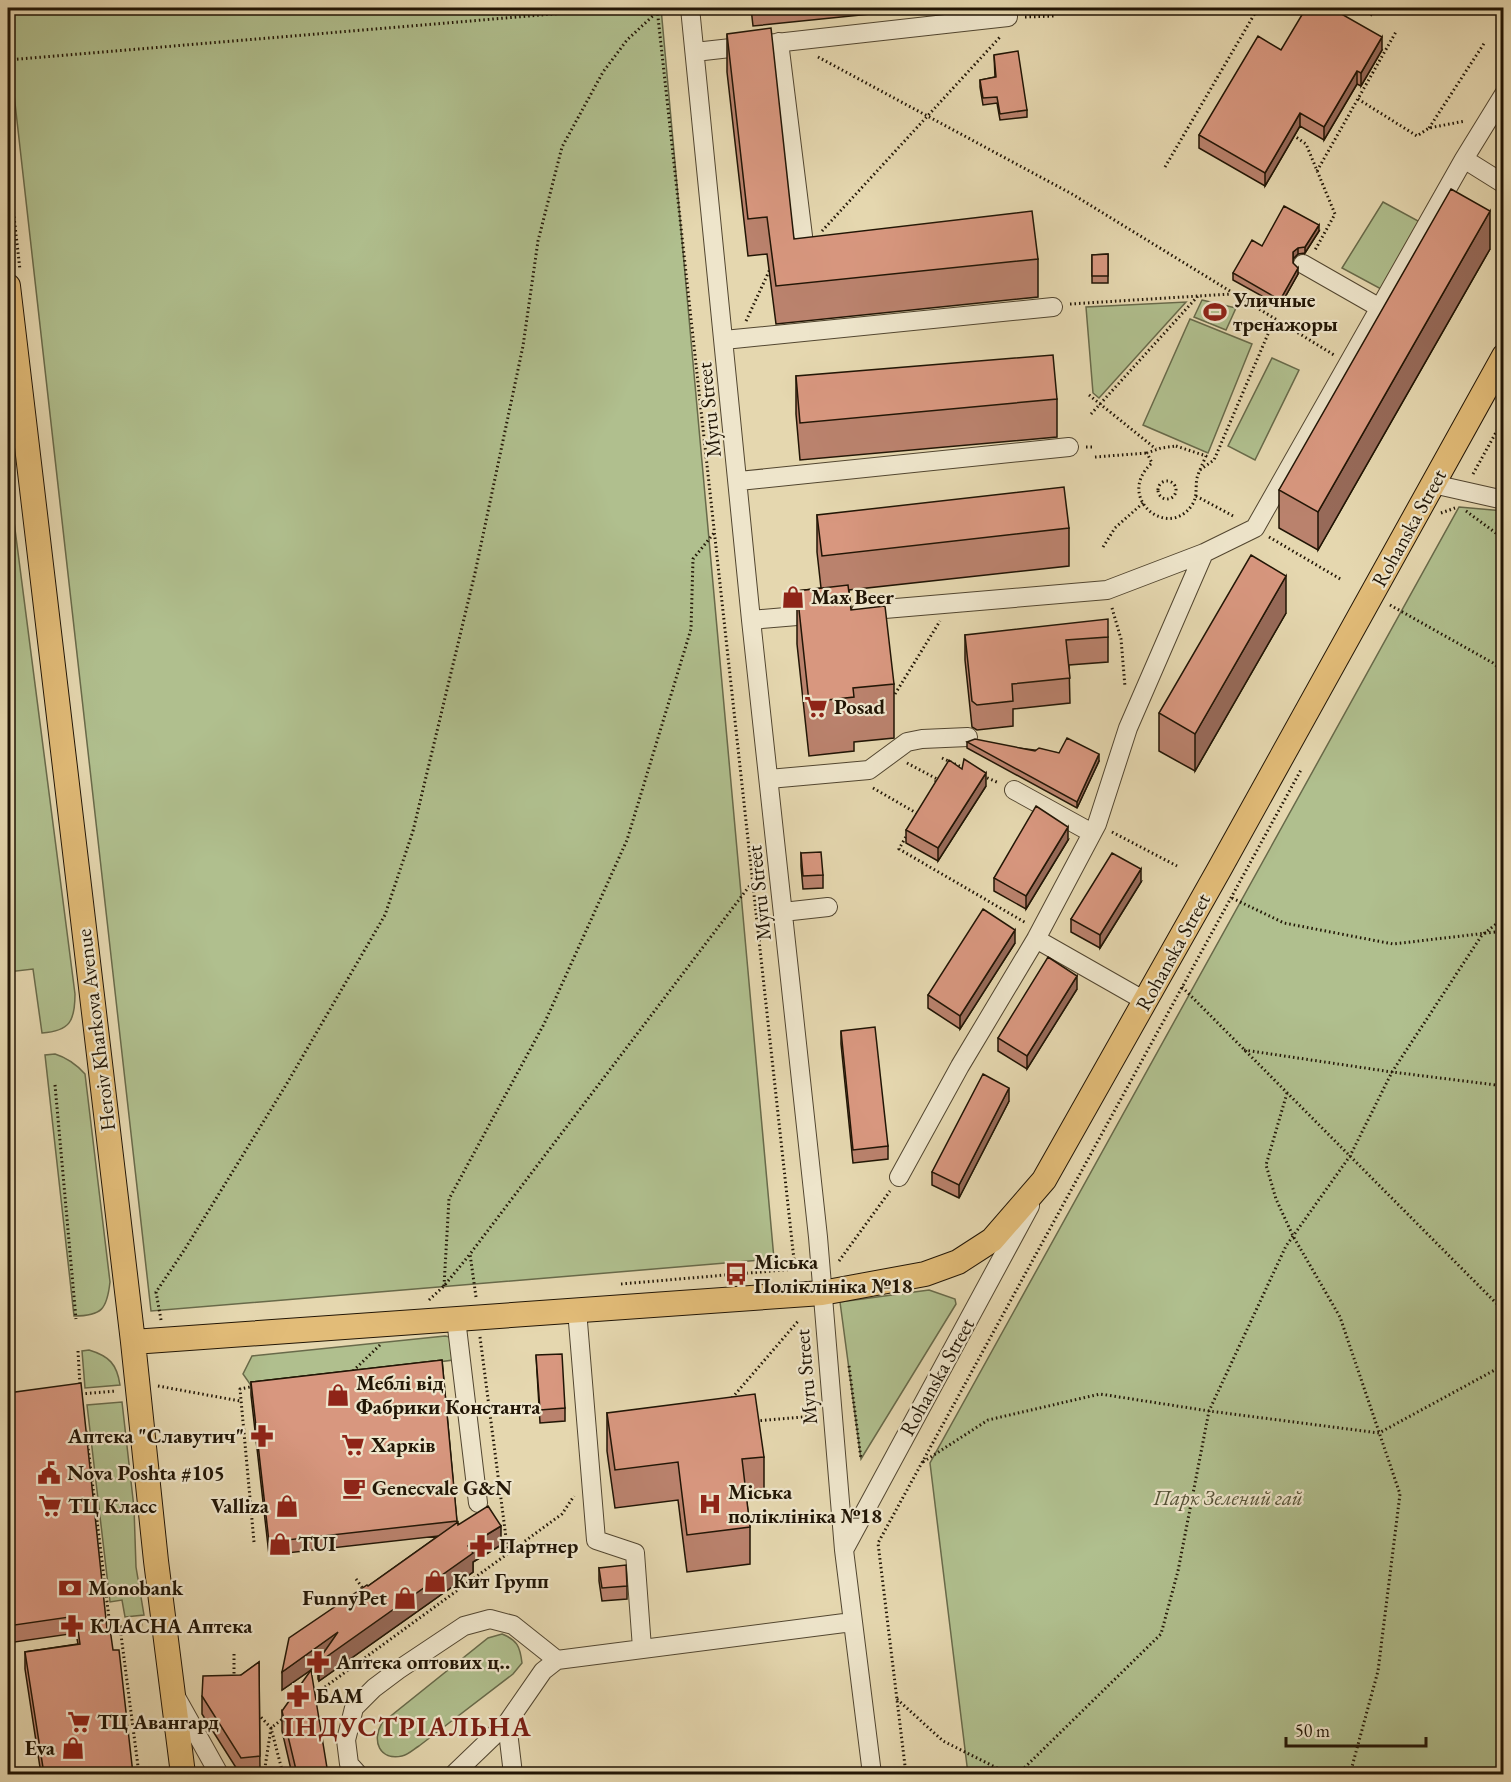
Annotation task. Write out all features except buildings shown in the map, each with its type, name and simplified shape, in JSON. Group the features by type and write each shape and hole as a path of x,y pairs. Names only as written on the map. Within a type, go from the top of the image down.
{"main road":[{"name":"Heroiv Kharkova Avenue","path":"8,286 133,1342 156,1561 183,1774"},
{"name":"Rohanska Street","path":"1044,1180 1503,356"},
{"path":"133,1342 822,1293 925,1274 958,1262 992,1240 1044,1180"}],"street":[{"name":"Myru Street","path":"690,8 818,1237 844,1550 872,1774"},
{"path":"695,52 785,42 1005,25"},
{"path":"785,42 809,241"},
{"path":"752,620 1107,590 1204,553 1255,528 1503,94"},
{"path":"1464,159 1503,184"},
{"path":"1309,259 1380,308"},
{"path":"724,340 1053,306"},
{"path":"739,481 1069,447"},
{"path":"1433,484 1503,501"},
{"path":"899,1177 960,1066 1038,935 1094,828 1128,728 1204,553"},
{"path":"769,779 869,770 907,742 922,738 968,737"},
{"path":"1014,790 1094,828"},
{"path":"783,912 828,907"},
{"path":"1038,935 1145,1001"},
{"name":"Rohanska Street","path":"844,1550 1044,1180"},
{"path":"577,1310 596,1540 635,1553 642,1648"},
{"path":"456,1319 478,1503"},
{"path":"358,1774 349,1764 346,1740 354,1708 374,1688 398,1670 464,1626 490,1619 513,1625 556,1659"},
{"path":"454,1774 507,1723 543,1671 556,1659 852,1622"},
{"path":"172,1691 219,1774"},
{"path":"507,1723 513,1774"}],"path":[{"path":"8,60 624,8"},
{"path":"1165,167 1258,8"},
{"path":"1359,8 1374,16"},
{"path":"657,10 795,1269"},
{"path":"162,1323 156,1292 186,1249 286,1085 385,915 413,831 475,573 523,346 538,241 562,147 603,72 627,40 657,10"},
{"path":"809,241 926,116 1005,25 1054,16"},
{"path":"1317,171 1397,30"},
{"path":"785,42 1072,194 1348,364"},
{"path":"1429,128 1485,42"},
{"path":"1358,99 1417,136 1429,128 1490,116"},
{"path":"1286,131 1306,144 1335,214 1309,259"},
{"path":"745,324 771,267 780,263"},
{"path":"1080,302 1232,294"},
{"path":"1091,414 1198,296"},
{"path":"1200,470 1214,460 1274,320"},
{"path":"1089,395 1156,449"},
{"path":"1466,492 1474,470 1503,418"},
{"path":"1095,457 1147,453 1176,446 1206,456 1197,477 1196,496 1189,509 1179,516 1164,518 1150,513 1140,500 1138,493 1140,480 1152,463 1147,453"},
{"path":"1168,481 1175,485 1174,498 1168,500 1160,496 1158,487 1162,482 1168,481"},
{"path":"1196,496 1342,580"},
{"path":"1103,547 1115,528 1143,503"},
{"path":"1440,513 1459,507 1503,539"},
{"path":"444,1286 449,1199 544,1024 627,840 691,629 693,559 714,533"},
{"path":"1107,590 1121,639 1125,694"},
{"path":"896,694 951,604"},
{"path":"1390,605 1493,663 1503,672"},
{"path":"939,756 971,771"},
{"path":"902,760 937,779 932,788"},
{"path":"906,1774 878,1543 1305,762"},
{"path":"982,776 1014,790"},
{"path":"868,785 918,814"},
{"path":"914,823 923,805"},
{"path":"1094,828 1177,866"},
{"path":"909,831 900,849 1038,935"},
{"path":"476,1296 470,1254 760,871 779,869"},
{"path":"1231,898 1284,923 1393,944 1503,931"},
{"path":"1018,1774 1161,1634 1178,1571 1209,1411 1286,1246 1350,1156 1392,1072 1482,935 1503,918"},
{"path":"1182,987 1503,1311"},
{"path":"1244,1050 1503,1086"},
{"path":"55,1085 76,1319"},
{"path":"1287,1093 1266,1165 1276,1199 1293,1236 1340,1317 1400,1494 1378,1671 1350,1774"},
{"path":"836,1264 899,1177"},
{"path":"732,1398 799,1320"},
{"path":"480,1336 508,1553"},
{"path":"78,1351 82,1401"},
{"path":"848,1358 861,1459"},
{"path":"922,1462 988,1420 1100,1394 1379,1433 1503,1365"},
{"path":"353,1371 364,1370"},
{"path":"254,1542 240,1389 263,1385"},
{"path":"158,1386 240,1401"},
{"path":"81,1394 121,1390"},
{"path":"753,1421 819,1416"},
{"path":"86,1431 109,1617 120,1627 139,1774"},
{"path":"307,1700 562,1514 590,1471"},
{"path":"356,1579 369,1598"},
{"path":"120,1627 145,1625"},
{"path":"234,1654 235,1687"},
{"path":"897,1699 943,1741 1009,1774"},
{"path":"256,1712 271,1728 283,1774"},
{"path":"264,1774 271,1728 289,1714"}],"green space":[{"path":"8,8 661,8 774,1259 151,1311 8,41"},
{"path":"1383,202 1420,222 1381,289 1342,268"},
{"name":"Уличные тренажоры","path":"1202,300 1236,308 1226,330 1194,317"},
{"path":"1186,302 1099,398 1093,393 1086,307"},
{"path":"1190,319 1252,344 1208,453 1143,425"},
{"path":"1272,358 1299,370 1255,460 1228,446"},
{"path":"8,475 75,994 74,1011 69,1023 59,1030 42,1033 33,969 8,972"},
{"name":"Парк Зелений гай","path":"1459,507 1504,511 1503,1774 968,1774 930,1463"},
{"path":"55,1054 72,1062 85,1074 110,1282 105,1305 97,1312 83,1316 74,1316 45,1055"},
{"path":"929,1290 955,1299 956,1304 861,1459 840,1302"},
{"path":"450,1337 453,1360 252,1387 243,1374 252,1356"},
{"path":"89,1350 102,1355 111,1362 117,1372 120,1385 85,1388 82,1351"},
{"path":"122,1402 134,1508 136,1567 144,1615 125,1617 122,1600 110,1602 87,1405"},
{"path":"502,1634 517,1644 520,1652 522,1663 513,1674 409,1753 394,1757 383,1753 377,1736 382,1723 488,1638"}],"place":[{"name":"Уличные тренажоры","path":"1215,312"},
{"name":"Max Beer","path":"793,597"},
{"name":"Posad","path":"816,707"},
{"name":"Міська Поліклініка №18","path":"736,1274"},
{"name":"Меблі від Фабрики Константа","path":"338,1395"},
{"name":"Аптека \"Славутич\"","path":"262,1436"},
{"name":"Харків","path":"353,1445"},
{"name":"Nova Poshta #105","path":"49,1473"},
{"name":"Genecvale G&N","path":"354,1488"},
{"name":"Міська поліклініка №18","path":"710,1504"},
{"name":"ТЦ Класс","path":"50,1506"},
{"name":"Valliza","path":"287,1506"},
{"name":"TUI","path":"280,1544"},
{"name":"Партнер","path":"481,1546"},
{"name":"Кит Групп","path":"435,1581"},
{"name":"Monobank","path":"70,1588"},
{"name":"FunnyPet","path":"405,1598"},
{"name":"КЛАСНА Аптека","path":"72,1626"},
{"name":"Аптека оптових ц‥","path":"318,1662"},
{"name":"БАМ","path":"298,1696"},
{"name":"ТЦ Авангард","path":"79,1722"},
{"name":"Eva","path":"73,1748"}],"district":[{"name":"ІНДУСТРІАЛЬНА","path":"408,1727"}]}
